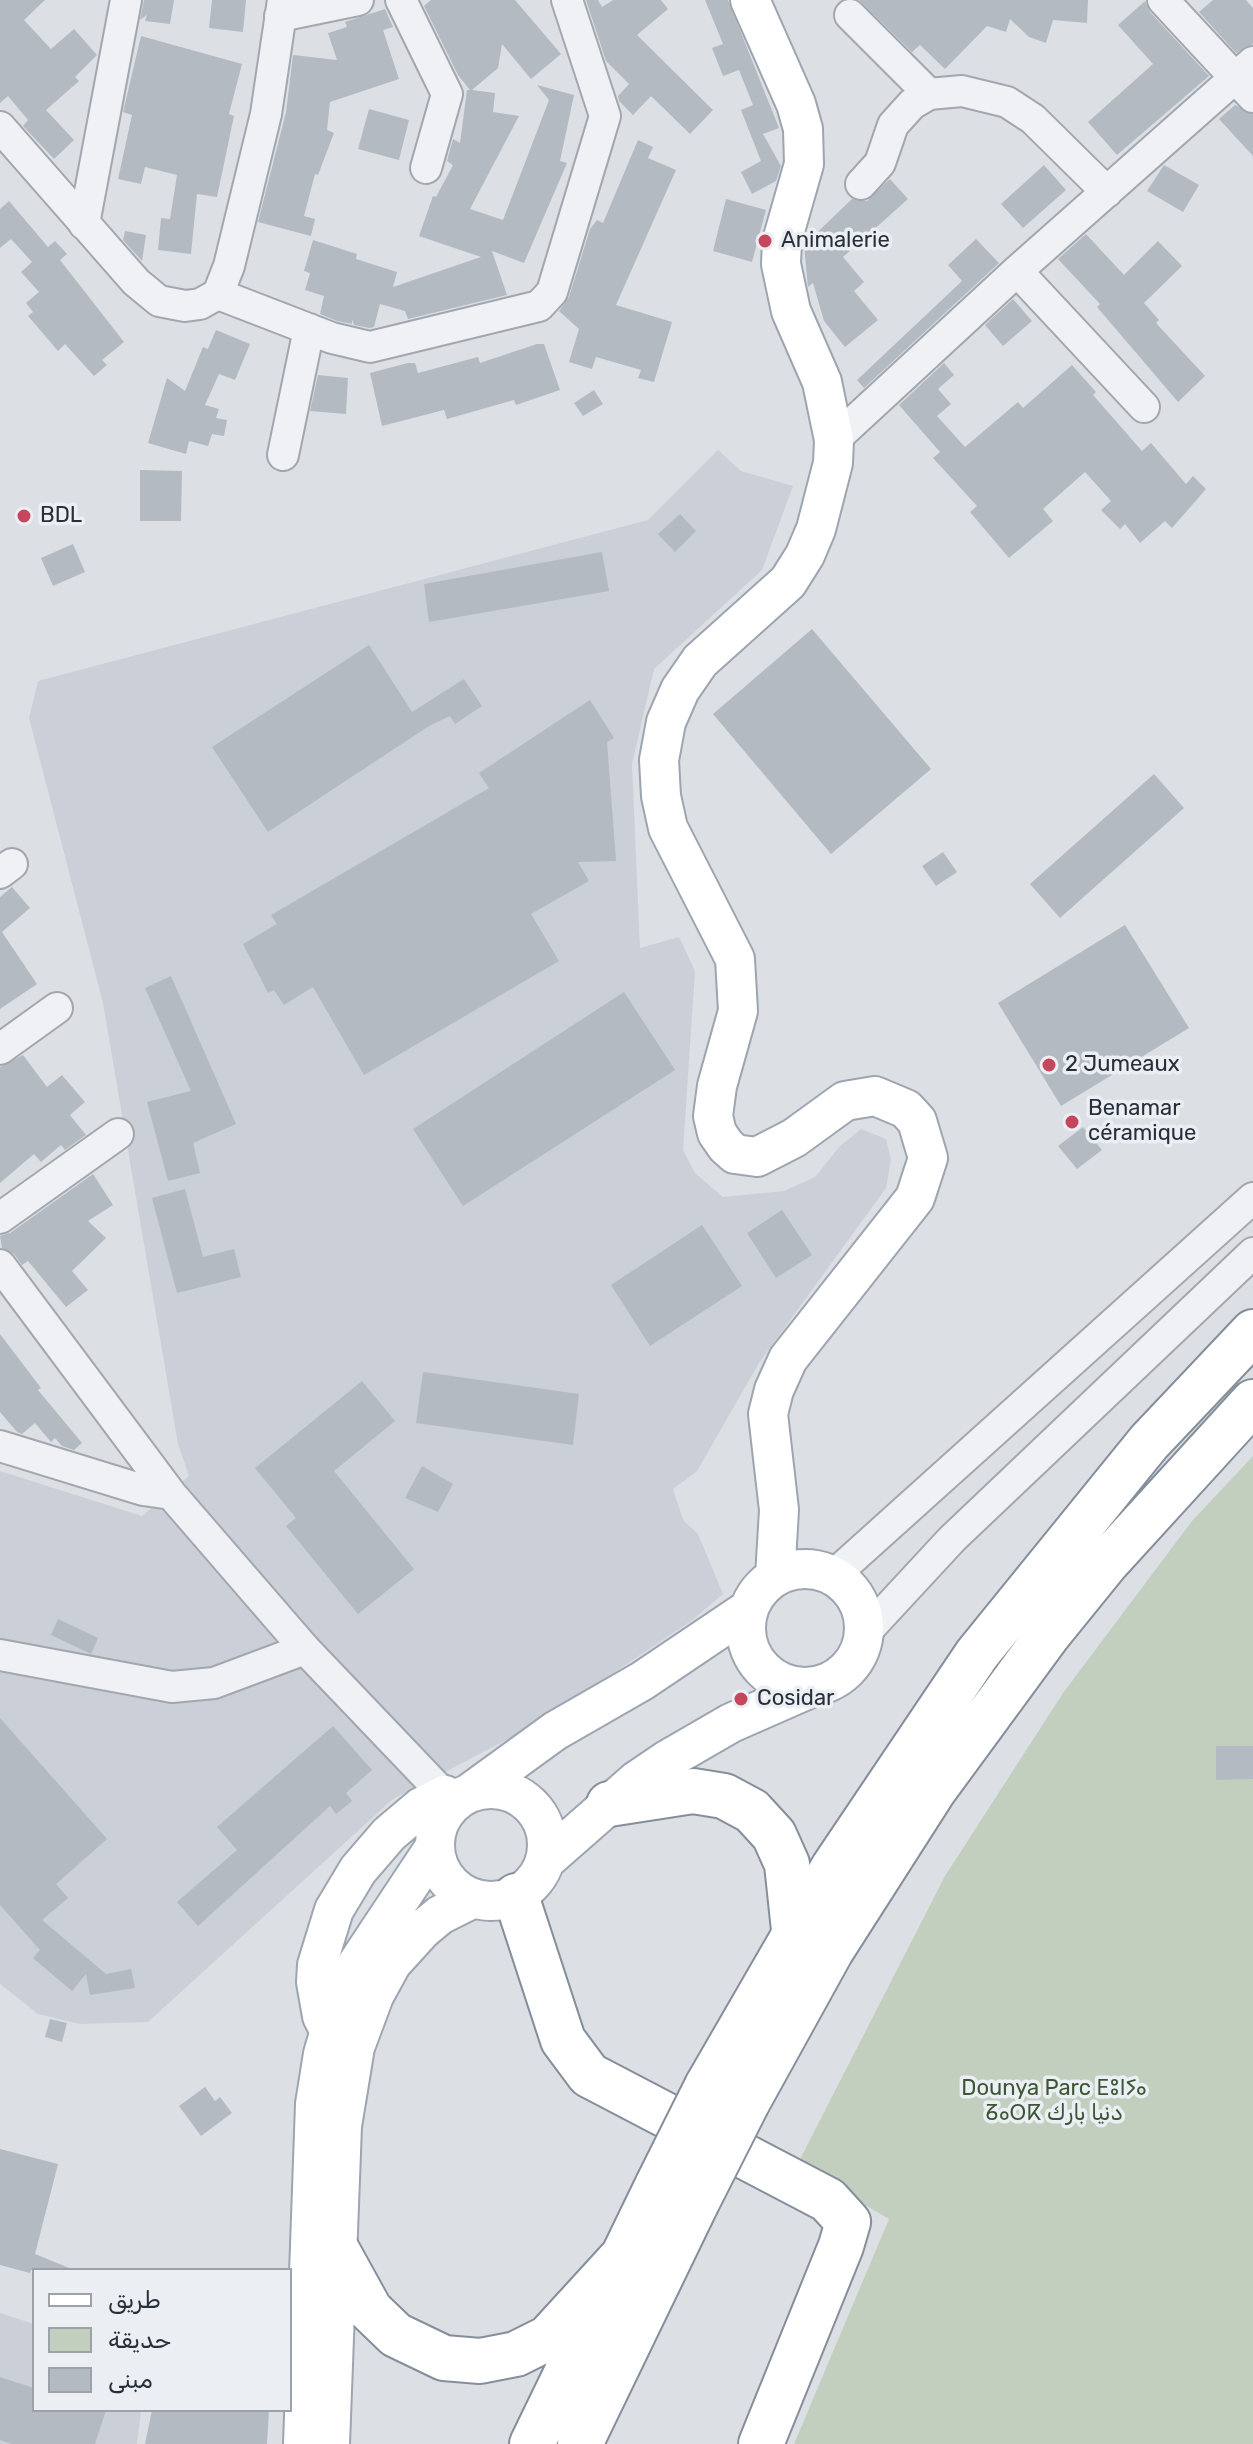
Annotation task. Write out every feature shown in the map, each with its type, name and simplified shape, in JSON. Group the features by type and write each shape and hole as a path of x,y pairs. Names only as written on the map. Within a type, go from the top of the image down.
{"highway":[{"path":"532,2444 707,2086 794,1930 883,1791 993,1633 1149,1442 1253,1332"},
{"path":"580,2444 747,2103 831,1951 934,1790 1097,1575 1253,1402"},
{"path":"609,1804 693,1791 724,1796 752,1811 774,1835 785,1856 794,1930"},
{"path":"516,1896 563,2040 589,2075 828,2200 848,2222 837,2257 761,2444"},
{"path":"338,2252 370,2310 396,2335 436,2355 480,2361 516,2354 548,2338 623,2256"}],"main road":[{"path":"750,0 796,104 803,129 804,164 782,241 781,264 791,311 822,382 834,440 826,496 805,555 766,604 694,671 666,722 659,760 668,828 735,959 738,1011 714,1101 717,1133 735,1154 757,1157 794,1138 845,1101 875,1096 906,1109 917,1121 928,1158 924,1179 905,1213 803,1340 774,1390 768,1414 779,1510 807,1574"},
{"path":"303,2444 315,2104 329,2030 357,1964 434,1848 439,1823 457,1797 555,1731 653,1674 749,1609 763,1587 807,1574 855,1596 861,1608 864,1634 856,1659 848,1669 826,1684 813,1687 699,1741 636,1781 546,1860 533,1884 516,1896 498,1902 472,1899 460,1893 442,1874 434,1848"},
{"path":"749,1609 746,1636 756,1660 775,1679 800,1687 813,1687"},
{"path":"329,2030 322,2016 316,1982 317,1965 334,1910 358,1870 389,1834 421,1807 498,1789 524,1799 534,1809 546,1833 546,1860"},
{"path":"330,2444 344,2099 363,2021 392,1963 408,1944 440,1915 472,1899"}],"street":[{"path":"84,224 126,0"},
{"path":"218,294 229,266 266,114 282,8 358,0"},
{"path":"401,0 447,94 426,168"},
{"path":"0,127 136,282 159,301 185,306 218,294 309,329 370,347 539,306 552,292 605,116 567,0"},
{"path":"834,440 1107,192 1247,79 1163,0"},
{"path":"850,15 929,94"},
{"path":"861,184 880,163 901,114 929,94 979,92 1007,102 1033,119 1107,192"},
{"path":"1017,271 1144,407"},
{"path":"283,455 309,329"},
{"path":"0,1049 57,1008"},
{"path":"0,1218 118,1134"},
{"path":"807,1574 1253,1198"},
{"path":"864,1634 952,1539 1253,1253"},
{"path":"0,1265 171,1494 305,1649 457,1797"},
{"path":"0,1446 143,1490 171,1494"},
{"path":"0,1655 172,1687 214,1683 305,1649"}],"shaded area":[{"path":"718,450 741,471 793,486 762,570 654,669 632,764 640,948 679,937 695,971 683,1150 695,1173 723,1197 784,1191 815,1177 840,1146 861,1129 886,1139 891,1159 886,1188 759,1363 697,1471 673,1489 683,1520 698,1534 723,1594 691,1621 537,1724 393,1799 148,2022 80,2024 38,2014 0,1984 0,1471 142,1516 189,1476 178,1444 103,1003 29,718 38,681 648,520"},
{"path":"0,2313 32,2323 32,2412 141,2412 137,2444 0,2444"}],"green space":[{"name":"Dounya Parc ⴹⵓⵏⵢⴰ ⵒⴰⵔⴽ دنيا بارك","path":"1253,1456 1253,2444 794,2444 889,2219 797,2165 945,1876 1063,1693 1192,1521"}],"building":[{"path":"0,0 45,0 24,20 51,49 74,29 97,55 75,77 79,81 46,110 74,140 54,159 23,126 28,120 8,96 0,103"},
{"path":"144,0 174,0 170,24 145,21 147,15 140,20"},
{"path":"212,0 246,0 243,32 209,28"},
{"path":"431,0 515,0 561,54 531,79 502,44 498,68 472,90 495,93 493,112 519,116 470,209 503,220 549,100 537,85 574,95 560,161 567,163 524,263 492,251 507,295 408,319 405,311 380,304 374,327 370,328 354,325 352,319 352,324 337,321 320,314 324,296 305,290 310,273 304,271 313,240 357,254 356,259 397,272 393,287 481,257 419,236 433,196 436,197 453,165 447,161 453,139 460,143 467,90 470,90 458,75 424,6"},
{"path":"586,0 598,0 602,7 613,0 661,0 668,9 637,35 713,110 690,134 651,96 633,115 619,101 618,96 629,84 606,61"},
{"path":"705,0 728,0 779,128 763,134 781,166 776,181 752,194 741,172 761,161 741,110 753,105 739,70 723,76 712,48 723,44"},
{"path":"859,0 1088,0 1087,23 1053,20 1046,43 1029,37 1010,19 1006,32 987,26 945,69 920,45 912,52"},
{"path":"1213,0 1246,0 1253,8 1253,44 1236,53 1199,12"},
{"path":"1145,1 1150,12 1209,76 1117,155 1088,122 1153,64 1118,25"},
{"path":"385,9 393,27 383,30 399,79 330,102 327,130 334,133 318,175 315,174 304,216 315,219 311,236 258,222 286,112 293,55 337,60 328,33 347,27 345,22"},
{"path":"141,36 242,64 229,114 234,116 217,197 197,194 191,254 158,250 161,218 170,219 177,175 145,167 141,184 118,179 132,115 123,112"},
{"path":"1235,105 1253,114 1253,156 1219,119"},
{"path":"369,109 409,120 399,160 358,149"},
{"path":"638,140 653,147 648,158 676,170 616,305 672,322 654,382 638,378 641,370 596,357 592,369 569,362 579,329 559,311 569,297 590,229 597,220 603,223"},
{"path":"1044,165 1066,190 1023,228 1001,204"},
{"path":"1164,165 1199,185 1183,212 1147,191"},
{"path":"890,179 908,199 843,257 864,282 854,291 878,320 845,347 824,321 813,283 808,287 804,245 852,199 867,201"},
{"path":"726,199 766,210 752,262 713,251"},
{"path":"9,201 48,247 55,241 67,254 60,260 124,342 102,360 107,365 94,376 65,344 58,351 28,316 33,312 26,303 39,292 21,272 32,262 11,239 0,248 0,209"},
{"path":"125,231 146,235 142,261 123,240"},
{"path":"1086,234 1124,275 1158,241 1182,266 1144,303 1159,320 1156,323 1205,376 1178,402 1097,307 1100,304 1058,259"},
{"path":"976,239 999,263 864,388 857,380 962,281 948,265"},
{"path":"1013,299 1032,321 1003,346 985,325"},
{"path":"216,330 250,344 235,380 219,374 205,405 219,409 216,418 227,420 224,436 212,434 208,446 189,441 186,454 148,443 167,378 185,391 203,347 208,349"},
{"path":"544,344 560,390 516,405 514,400 447,419 444,410 382,426 370,373 408,363 415,363 418,373 478,357 480,363"},
{"path":"944,363 954,375 938,389 951,404 937,416 965,447 1018,402 1023,408 1072,365 1096,392 1093,395 1142,451 1151,443 1186,484 1193,476 1206,489 1172,528 1165,521 1140,543 1125,524 1120,529 1101,510 1111,501 1085,472 1043,509 1053,521 1009,558 970,512 977,506 933,458 940,452 899,405"},
{"path":"318,375 348,378 346,414 310,411"},
{"path":"594,390 603,404 583,416 574,403"},
{"path":"140,470 182,471 181,521 140,521"},
{"path":"680,514 696,531 675,552 658,534"},
{"path":"73,544 85,572 53,586 41,558"},
{"path":"602,552 609,591 429,622 424,584"},
{"path":"812,629 931,769 831,854 713,714"},
{"path":"369,645 412,712 464,679 482,706 455,724 450,716 429,726 268,832 212,747"},
{"path":"590,700 614,738 607,742 616,861 578,862 589,881 531,914 559,961 364,1075 313,987 284,1005 274,990 268,993 243,944 277,924 271,915 489,788 479,773"},
{"path":"1154,774 1184,808 1060,918 1030,884"},
{"path":"943,852 957,872 936,886 922,866"},
{"path":"12,887 30,908 2,932 37,984 0,1009 0,897"},
{"path":"1125,925 1189,1028 1061,1106 998,1003"},
{"path":"171,976 236,1124 193,1143 200,1173 168,1181 147,1102 191,1091 145,988"},
{"path":"624,992 675,1070 463,1206 413,1129"},
{"path":"23,1055 47,1087 62,1075 85,1102 70,1115 86,1135 65,1150 61,1145 41,1162 34,1154 0,1183 0,1067"},
{"path":"1083,1127 1102,1150 1077,1169 1058,1146"},
{"path":"93,1174 113,1205 88,1221 106,1238 72,1271 88,1290 66,1307 28,1261 22,1265 14,1254 2,1248 0,1236 10,1233"},
{"path":"185,1189 203,1257 234,1249 241,1277 177,1293 152,1198"},
{"path":"782,1210 812,1255 776,1278 747,1233"},
{"path":"702,1225 742,1286 650,1346 611,1285"},
{"path":"0,1334 41,1388 38,1390 82,1443 74,1450 62,1446 55,1438 51,1442 35,1423 22,1434 17,1432 0,1412"},
{"path":"423,1372 579,1394 573,1445 416,1423"},
{"path":"362,1381 395,1421 334,1471 414,1569 358,1614 286,1526 296,1518 255,1468"},
{"path":"422,1466 453,1484 438,1512 405,1498"},
{"path":"58,1619 98,1638 91,1654 51,1635"},
{"path":"0,1718 107,1839 56,1884 68,1898 42,1920 106,1974 131,1969 135,1988 90,1995 86,1974 72,1991 33,1958 40,1950 0,1905"},
{"path":"333,1726 372,1770 346,1793 352,1801 336,1814 330,1806 198,1926 177,1902 237,1850 217,1827"},
{"path":"1216,1746 1253,1746 1253,1779 1216,1780"},
{"path":"50,2019 67,2023 62,2042 45,2037"},
{"path":"205,2087 215,2101 220,2097 232,2113 201,2136 179,2106"},
{"path":"0,2149 58,2164 35,2254 69,2268 32,2268 30,2273 0,2265"},
{"path":"0,2377 32,2387 32,2412 105,2412 95,2444 12,2444 0,2440"},
{"path":"152,2412 269,2412 267,2444 145,2444"}],"place":[{"name":"Animalerie","path":"765,241"},
{"name":"BDL","path":"24,516"},
{"name":"2 Jumeaux","path":"1049,1065"},
{"name":"Benamar céramique","path":"1072,1122"},
{"name":"Cosidar","path":"741,1699"}]}
